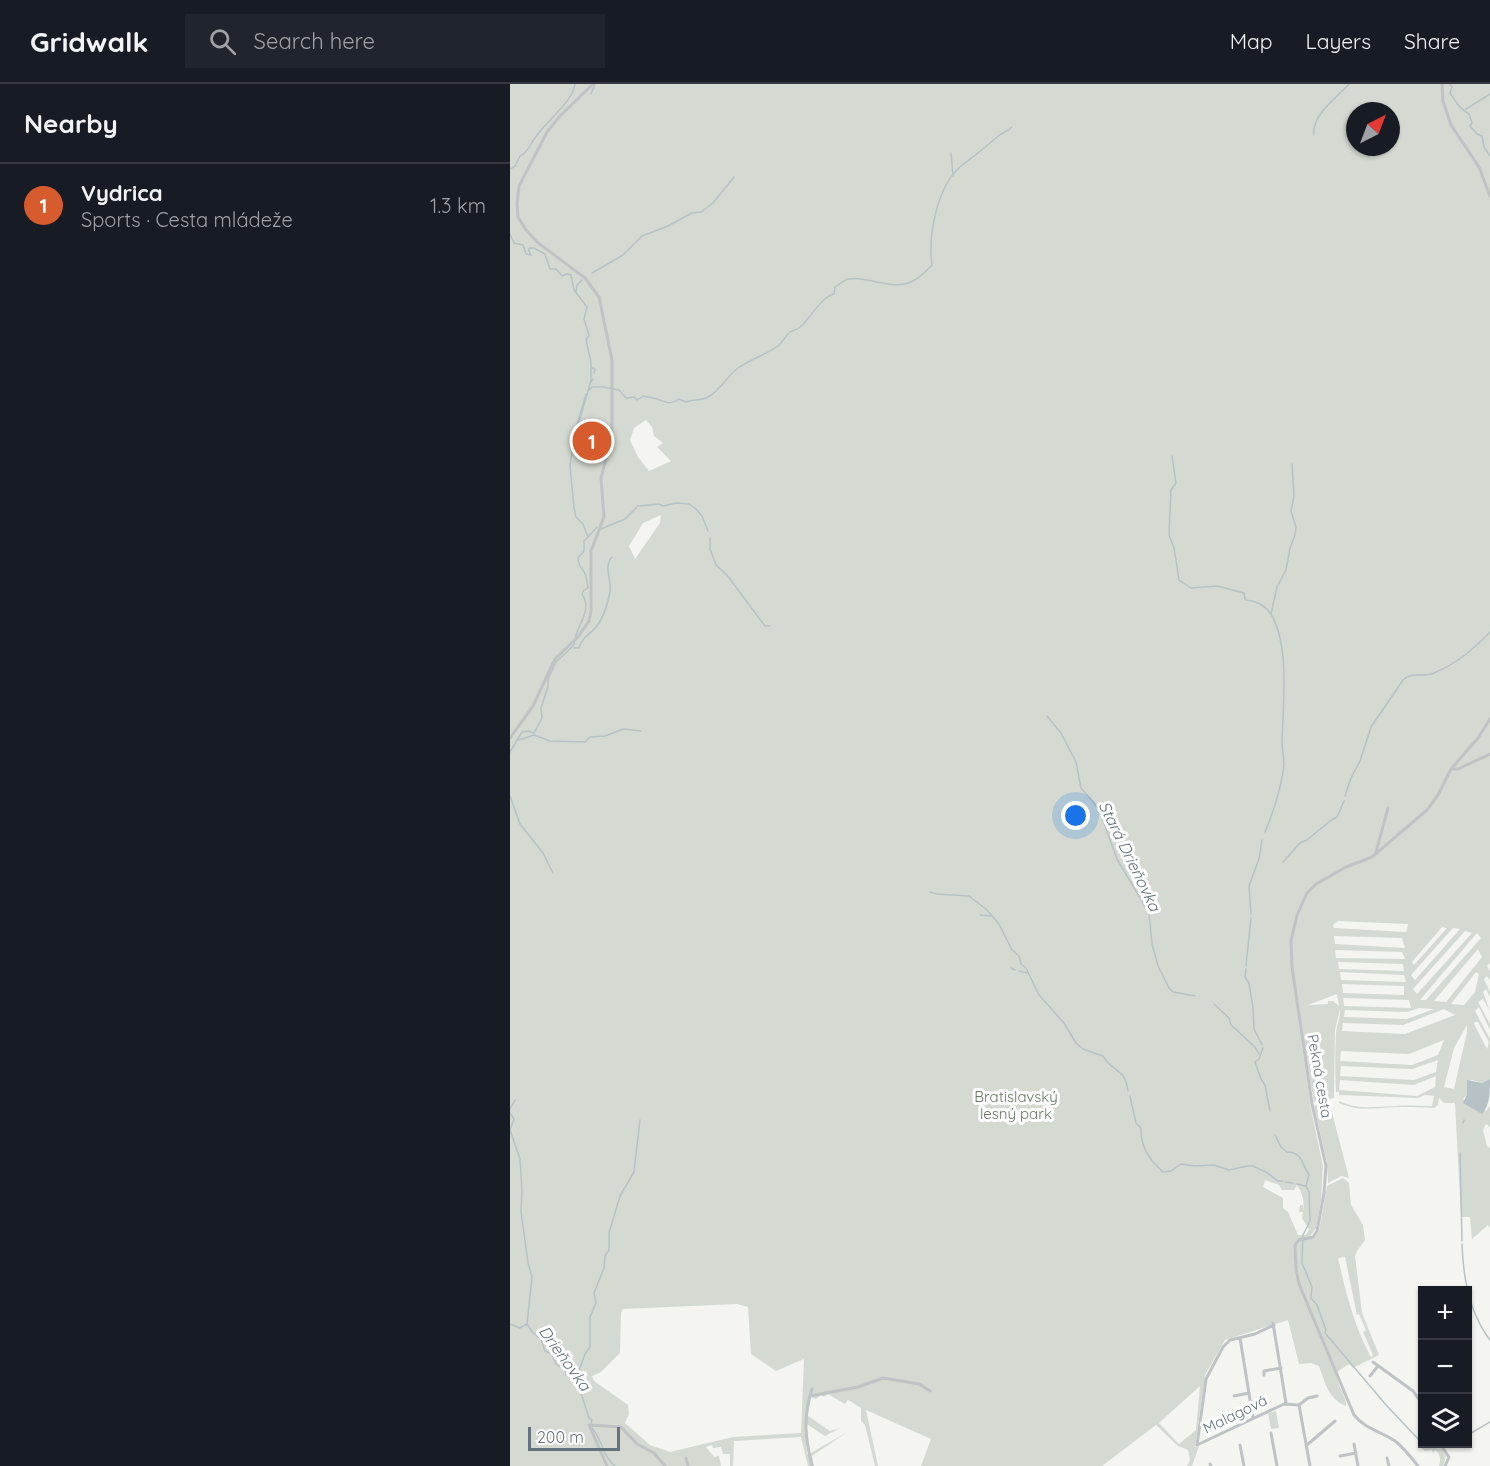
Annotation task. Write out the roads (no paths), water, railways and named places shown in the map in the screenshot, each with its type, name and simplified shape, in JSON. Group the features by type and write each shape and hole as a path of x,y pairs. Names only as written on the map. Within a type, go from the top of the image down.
{"street":[{"path":"510,738 533,706 552,663 586,627 591,610 590,557 593,542 604,517 601,478 612,437 612,360 599,297 585,278 530,235 518,217 517,204 519,186 547,132 593,84"},
{"path":"1442,84 1443,100 1450,125 1473,158 1490,196"},
{"name":"Pekná cesta","path":"1418,1466 1400,1446 1364,1425 1352,1411 1298,1279 1295,1245 1301,1239 1314,1236 1318,1228 1326,1166 1315,1120 1302,1043 1292,967 1292,932 1299,909 1310,889 1346,867 1376,854 1430,807 1451,769 1478,738 1490,719"},
{"path":"1451,769 1458,769 1490,754"},
{"path":"1376,854 1388,808"},
{"path":"1253,1418 1240,1338 1255,1334 1274,1324 1286,1403"},
{"name":"Malagová","path":"1240,1338 1224,1344 1207,1375 1197,1445 1286,1403 1299,1405"},
{"path":"1373,1362 1413,1391 1418,1398"},
{"path":"1370,1376 1378,1366"},
{"path":"1264,1375 1264,1371 1281,1368"},
{"path":"810,1396 858,1387 883,1378 919,1384 930,1391"},
{"path":"812,1389 806,1409 812,1466"},
{"path":"1234,1396 1249,1393"},
{"path":"1310,1466 1299,1405 1308,1398 1317,1396"},
{"path":"1306,1446 1335,1421"},
{"path":"607,1466 589,1425 621,1427 637,1444 656,1455 665,1466"},
{"path":"1271,1433 1277,1466"},
{"path":"1354,1444 1358,1466"},
{"path":"1240,1445 1244,1466"},
{"path":"1443,1448 1449,1457 1445,1466"},
{"path":"1340,1456 1356,1454"},
{"path":"686,1458 688,1466"},
{"path":"1387,1458 1389,1466"}],"waterway":[{"path":"510,169 515,166 520,156 527,151 564,105 575,84"},
{"path":"591,94 595,84"},
{"path":"1314,135 1314,128 1321,114 1349,84"},
{"path":"1450,84 1452,87 1450,93 1460,107 1469,114 1472,123 1470,126 1482,136 1484,147 1490,156"},
{"path":"1466,109 1490,94"},
{"path":"589,390 592,387 603,387 619,390 626,398 634,397 637,400 643,396 669,403 679,399 686,402 705,398 716,391 738,368 778,346 790,332 799,328 825,299 834,294 835,287 845,280 858,279 895,285 910,283 932,265 931,240 936,212 940,198 953,175 961,166 1012,127"},
{"path":"951,153 953,176"},
{"path":"592,273 623,255 642,236 692,213 701,212 713,203 734,177"},
{"path":"510,234 514,243 523,245 526,254 531,255 529,248 534,248 545,254 550,269 556,269 562,276 571,275 574,290 587,307 584,319 589,335 586,340 591,362 591,381 574,439 570,465 576,517 583,524 588,537 584,541 584,551 578,558 586,576 588,588 582,594 586,607 585,613 574,645 556,662 548,679 548,687 541,708 542,718 534,733 522,732 510,752"},
{"path":"576,292 577,285 582,280"},
{"path":"592,368 595,369 594,373"},
{"path":"589,386 593,379"},
{"path":"572,450 572,442 586,394"},
{"path":"1172,456 1176,483 1171,490 1169,535 1174,548 1179,580 1191,588 1217,586 1244,593 1245,600 1259,604 1270,613"},
{"path":"1265,832 1277,799 1284,765 1283,659 1281,642 1271,614 1277,587 1286,570 1295,535 1296,527 1291,511 1294,496 1292,464"},
{"path":"601,529 625,519 638,506 659,504 663,506 676,503 689,504 695,508 702,516 708,531"},
{"path":"588,537 597,527"},
{"path":"710,538 710,549 716,565 727,575 765,626 770,626"},
{"path":"574,648 579,648 583,640 599,624 607,606 610,592 608,565 612,557"},
{"path":"1345,796 1371,727 1403,680 1410,676 1430,674 1450,665 1490,632"},
{"name":"Stará Drieňovka","path":"1047,716 1061,733 1076,762 1081,788 1100,812 1117,859 1149,913 1152,944 1158,966 1169,988 1173,992 1195,996"},
{"path":"519,740 534,735 550,741 585,742 590,737 605,736 623,729 641,731"},
{"path":"510,796 520,824 543,853 553,873"},
{"path":"1283,862 1300,843 1337,817 1344,801"},
{"path":"1251,914 1249,886 1259,859 1262,840"},
{"path":"930,892 969,896 987,910 999,924 1012,950 1019,956 1021,964 1026,968 1039,995 1064,1023 1076,1043 1083,1049 1103,1056 1124,1078 1128,1091"},
{"path":"980,915 991,916"},
{"path":"1246,966 1251,918"},
{"path":"1011,968 1015,970"},
{"path":"1246,969 1245,977 1249,983 1254,1029 1262,1045"},
{"path":"1019,971 1027,973"},
{"name":"Stará Drieňovka","path":"1214,1004 1259,1054"},
{"path":"1263,1048 1259,1059 1255,1062 1265,1085 1270,1111"},
{"path":"1130,1096 1136,1123 1141,1128 1144,1147 1150,1158 1163,1172 1171,1171 1181,1164 1214,1165 1229,1170 1253,1166 1278,1181 1283,1181"},
{"path":"510,1109 515,1100"},
{"path":"510,1113 514,1119 510,1130 520,1159 521,1212 532,1277 527,1324"},
{"path":"580,1390 577,1376 590,1347 590,1317 596,1303 594,1293 604,1268 605,1256 609,1250 609,1233 620,1196 634,1172 640,1120"},
{"path":"1275,1135 1281,1147 1299,1157 1309,1175 1306,1186 1309,1192 1310,1221 1303,1235 1302,1263 1312,1287 1311,1298 1317,1305 1325,1333 1418,1439"},
{"path":"1460,1153 1462,1241"},
{"path":"1285,1182 1293,1183"},
{"path":"1297,1184 1305,1186"},
{"path":"1462,1244 1469,1294 1477,1319 1490,1340"},
{"name":"Drieňovka","path":"510,1324 520,1328 527,1324 541,1339 545,1351 552,1354 556,1364 565,1370 566,1375 574,1379 589,1418 592,1420 591,1423"},
{"path":"1472,1433 1490,1422"},
{"name":"Drieňovka","path":"592,1428 608,1458 615,1466"}],"place":[{"name":"Vydrica","path":"592,441"}],"park label":[{"name":"Bratislavský lesný park","path":"1016,1104"}]}
